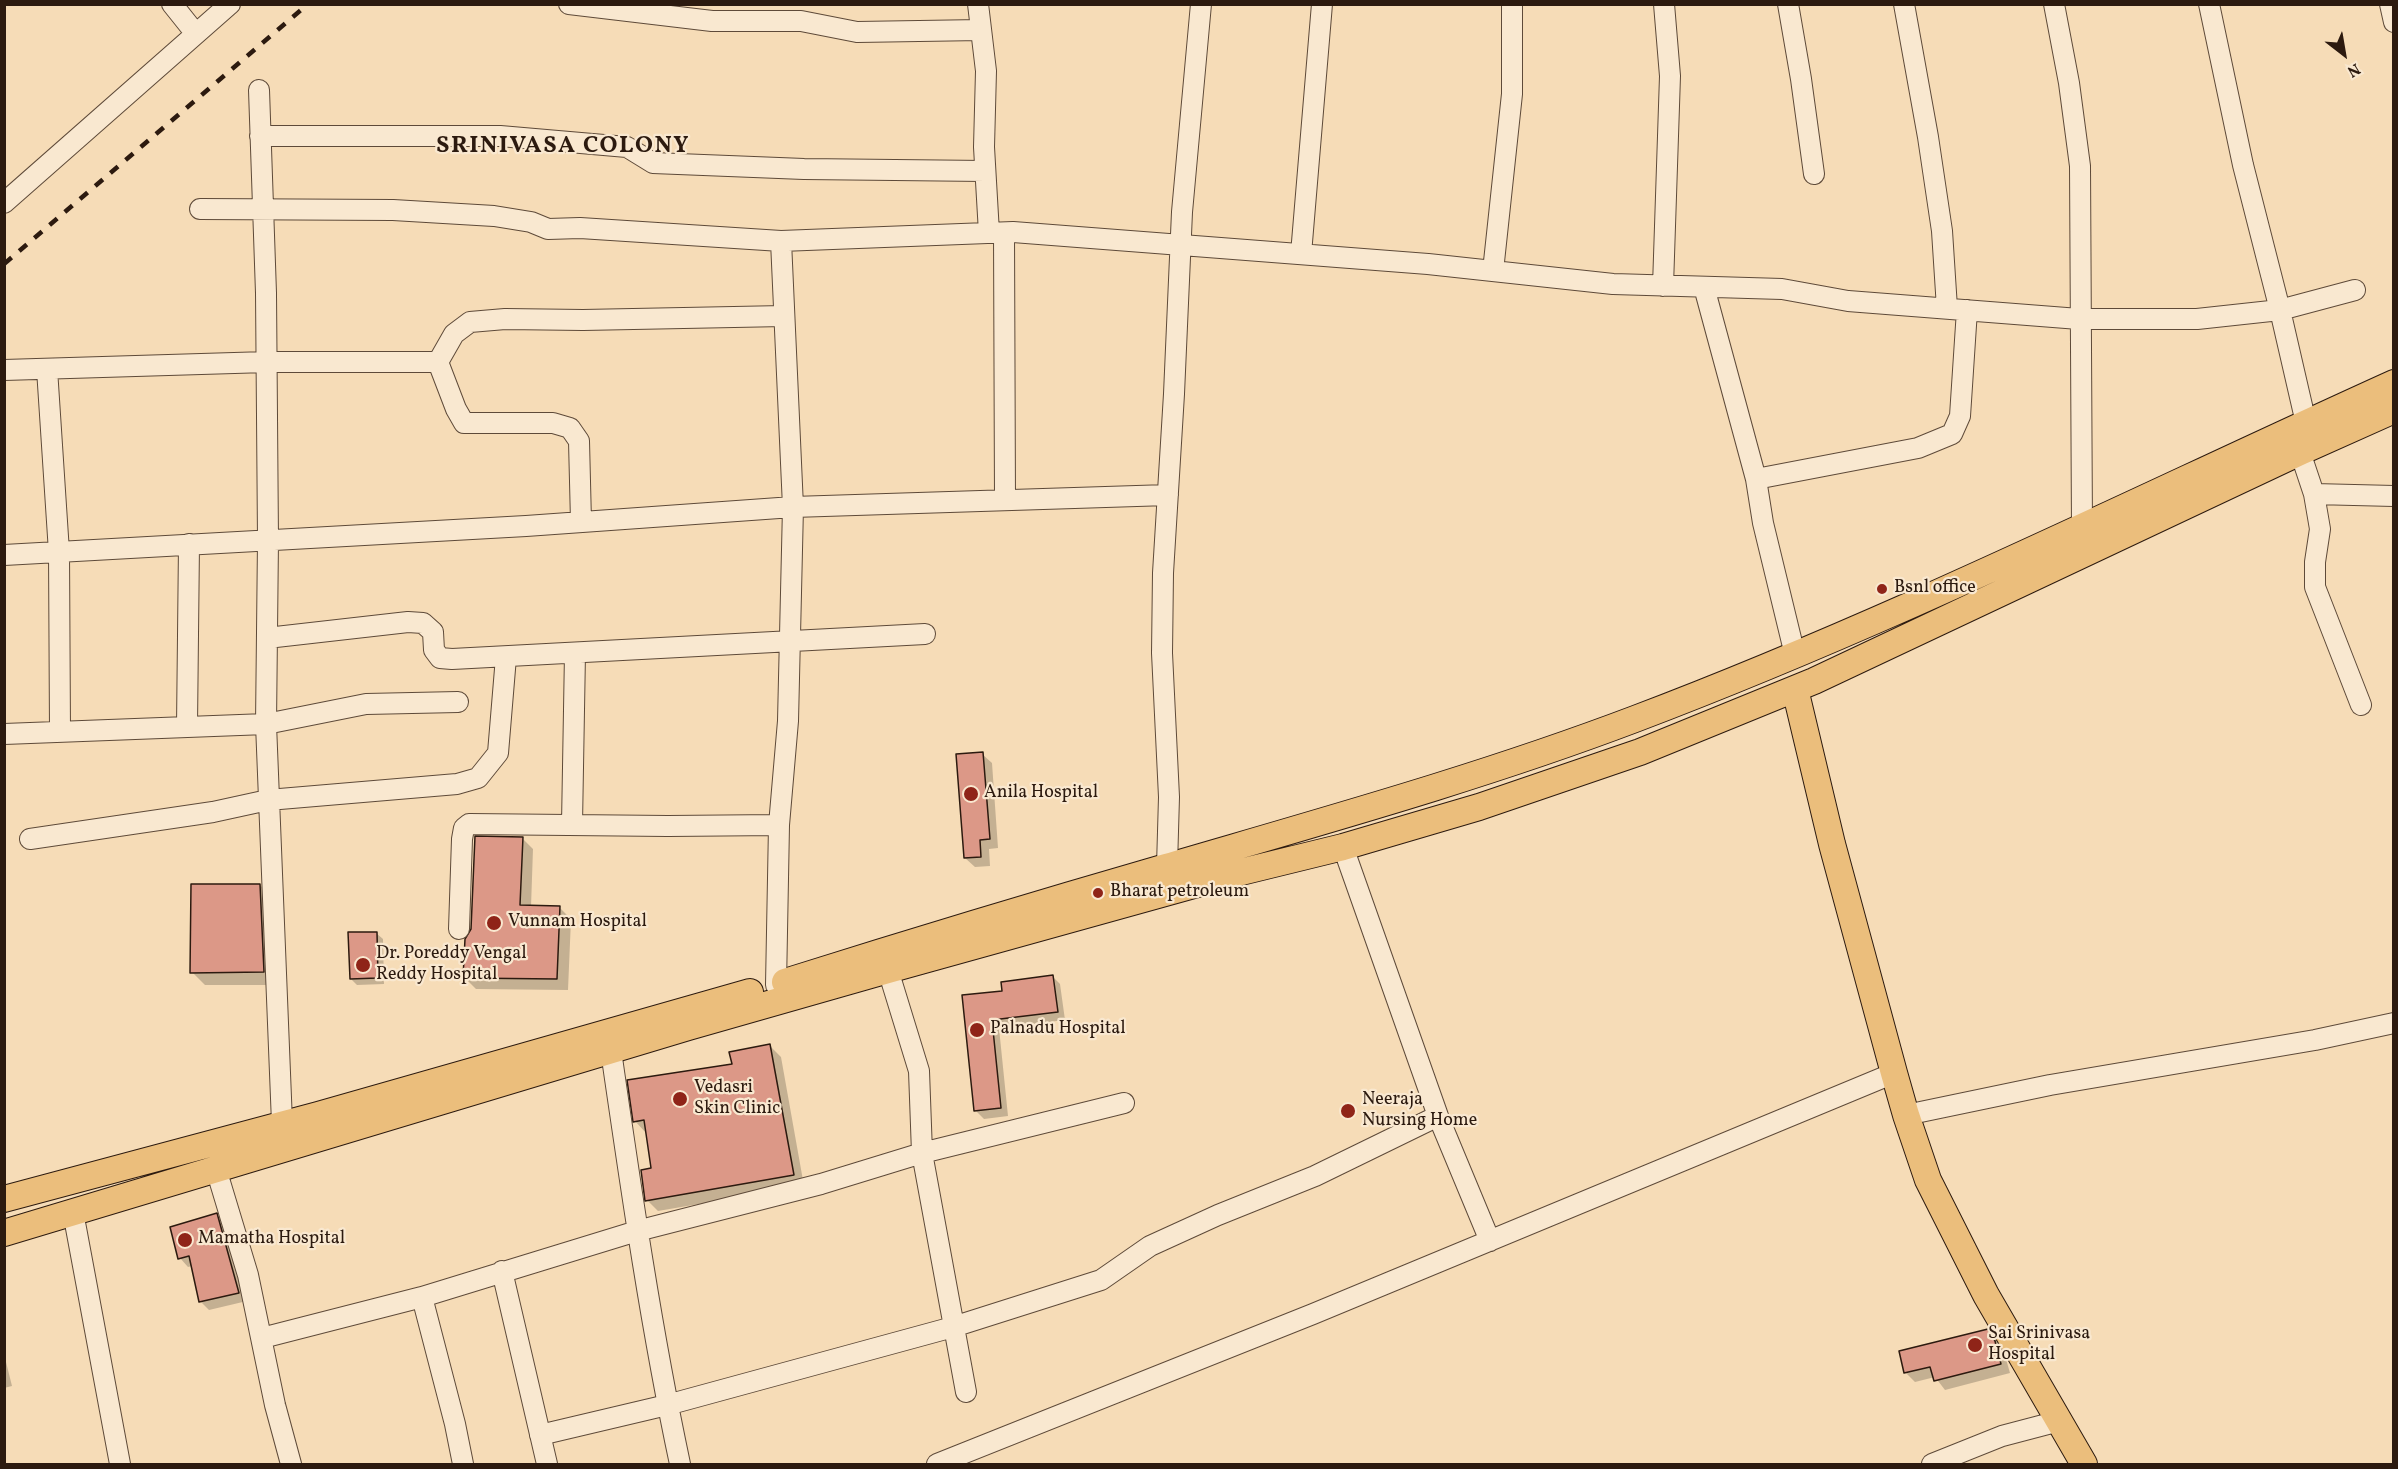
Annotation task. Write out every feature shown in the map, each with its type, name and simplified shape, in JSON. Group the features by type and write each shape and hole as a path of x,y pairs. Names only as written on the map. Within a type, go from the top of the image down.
{"main road":[{"path":"4,1199 412,1088 776,985 941,933 1443,785 1632,720 1805,651 2082,527 2394,383"},
{"path":"4,1233 888,970 1238,873 1343,847 1479,807 1640,752 1795,689 2394,410"},
{"path":"1795,689 1832,844 1894,1073 1928,1180 1986,1295 2084,1464"}],"street":[{"path":"171,4 196,34"},
{"path":"4,203 230,4"},
{"path":"569,4 712,21 801,21 857,32 981,30"},
{"path":"978,4 986,71 986,171 997,233 1005,500"},
{"path":"1167,866 1169,797 1162,573 1180,244 1202,4"},
{"path":"1301,254 1322,4"},
{"path":"1493,271 1512,94 1512,4"},
{"path":"1663,286 1670,76 1664,4"},
{"path":"1788,4 1814,174"},
{"path":"1756,479 1918,448 1952,434 1960,416 1957,309 1904,4"},
{"path":"2054,4 2069,84 2079,166 2082,527"},
{"path":"2209,4 2243,165 2306,423"},
{"path":"2390,4 2394,22"},
{"path":"259,90 267,362 266,724 282,1123"},
{"path":"260,136 500,136 627,147 654,162 663,163 804,169 986,171"},
{"path":"200,209 393,210 471,214 531,222 548,229 580,228 781,241 997,233 1301,254 1613,284 1782,289 1848,301 2079,319 2197,319 2280,310 2355,290"},
{"path":"776,985 779,825 788,721 793,507 781,241"},
{"path":"1704,287 1756,479 1764,523 1805,651"},
{"path":"438,362 454,334 470,322 506,319 583,320 784,316"},
{"path":"4,370 267,362 438,362"},
{"path":"438,362 456,410 465,423 553,423 570,428 579,441 581,522"},
{"path":"47,369 59,552 60,731"},
{"path":"2300,452 2314,494 2320,529 2315,562 2315,587 2361,705"},
{"path":"2314,494 2394,496"},
{"path":"4,555 581,522 793,507 1168,495"},
{"path":"187,726 189,544"},
{"path":"267,638 408,622 423,623 433,632 434,651 440,658 507,657 790,643 925,634"},
{"path":"572,824 575,653"},
{"path":"30,838 213,812 268,800 457,784 478,778 498,753 507,657"},
{"path":"4,734 266,724 366,704 458,702"},
{"path":"459,928 464,828 469,824 779,825"},
{"path":"1343,847 1438,1116 1490,1241"},
{"path":"888,970 919,1071 922,1153 966,1392"},
{"path":"1906,1116 2050,1085 2315,1040 2394,1023"},
{"path":"610,1051 637,1231 667,1405 680,1464"},
{"path":"937,1464 974,1457 1894,1073"},
{"path":"262,1338 422,1297 637,1231 821,1184 922,1153 1124,1103"},
{"path":"540,1435 667,1405 953,1326 1101,1280 1150,1246 1218,1215 1315,1176 1438,1116"},
{"path":"216,1169 248,1275 275,1405 291,1464"},
{"path":"72,1212 120,1464"},
{"path":"502,1271 547,1464"},
{"path":"422,1297 463,1464"},
{"path":"1932,1464 2002,1436 2059,1421"}],"building":[{"path":"983,752 990,839 980,840 981,857 964,858 956,754"},
{"path":"475,836 523,837 520,905 560,906 557,979 463,978 465,939 471,929"},
{"path":"191,884 260,884 264,972 190,973"},
{"path":"348,932 377,932 378,978 350,979"},
{"path":"1053,975 1058,1012 992,1020 1001,1108 974,1111 962,995 1002,991 1001,982"},
{"path":"770,1044 794,1175 645,1201 641,1170 651,1168 644,1120 633,1122 627,1080 732,1064 729,1052"},
{"path":"217,1213 239,1293 199,1302 189,1256 178,1259 170,1227"},
{"path":"1988,1329 1995,1341 2001,1364 1934,1381 1930,1367 1904,1373 1899,1351"}],"railway":[{"path":"4,264 308,4"}],"place":[{"name":"Bsnl office","path":"1882,589"},
{"name":"Anila Hospital","path":"971,794"},
{"name":"Bharat petroleum","path":"1098,893"},
{"name":"Vunnam Hospital","path":"494,923"},
{"name":"Dr. Poreddy Vengal Reddy Hospital","path":"363,965"},
{"name":"Palnadu Hospital","path":"977,1030"},
{"name":"Vedasri Skin Clinic","path":"680,1099"},
{"name":"Neeraja Nursing Home","path":"1348,1111"},
{"name":"Mamatha Hospital","path":"185,1240"},
{"name":"Sai Srinivasa Hospital","path":"1975,1345"}],"district":[{"name":"SRINIVASA COLONY","path":"563,148"}]}
